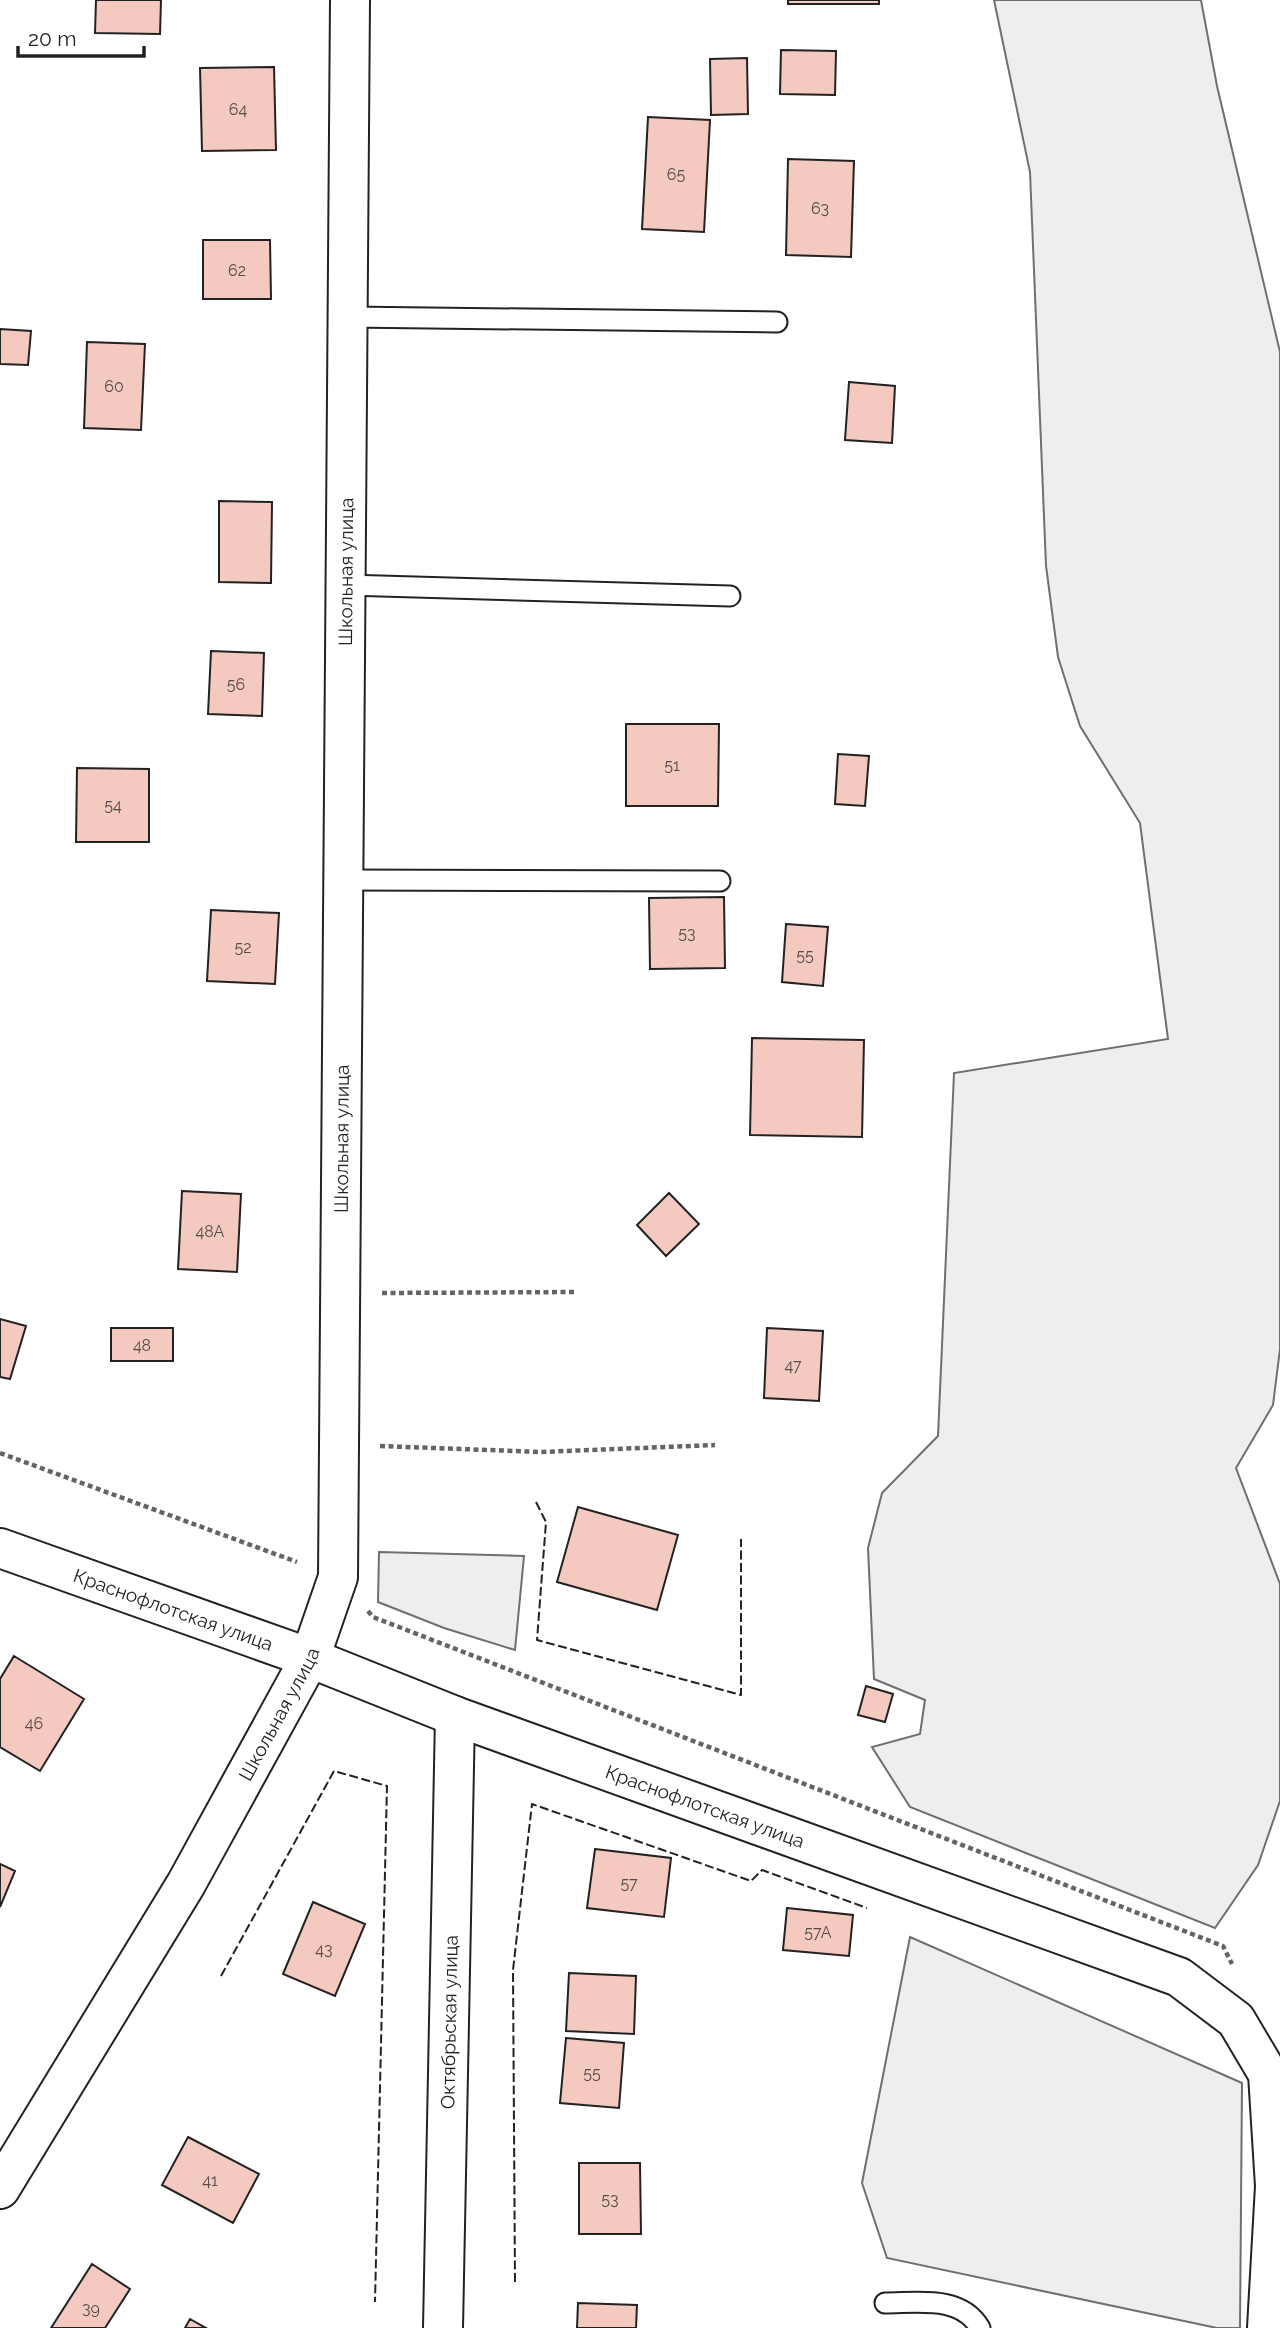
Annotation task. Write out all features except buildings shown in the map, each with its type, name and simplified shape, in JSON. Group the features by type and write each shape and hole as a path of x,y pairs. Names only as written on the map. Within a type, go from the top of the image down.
{"street":[{"name":"Школьная улица","path":"0,2189 186,1884 310,1658 338,1577 350,0"},
{"name":"Краснофлотская улица","path":"0,1548 310,1658 456,1716 1179,1977 1236,2020 1268,2074 1275,2186 1267,2328"},
{"name":"Октябрьская улица","path":"443,2328 456,1716"}],"lane":[{"path":"348,317 777,322"},
{"path":"346,585 730,596"},
{"path":"343,880 720,881"},
{"path":"885,2302 950,2303 975,2318 980,2328"}],"path":[{"path":"340,1294 577,1292"},
{"path":"339,1444 541,1452 715,1445"},
{"path":"0,1453 338,1577 373,1617 1223,1946 1238,1976 1236,2020"}],"shaded area":[{"path":"994,0 1201,0 1217,86 1280,352 1280,1349 1273,1405 1236,1468 1280,1584 1280,1801 1258,1865 1215,1928 910,1807 872,1747 920,1734 925,1700 874,1679 868,1548 882,1493 938,1436 954,1073 1168,1039 1140,823 1080,726 1058,657 1046,566 1030,172"},
{"path":"379,1552 524,1556 515,1650 444,1628 378,1602"},
{"path":"910,1937 1242,2083 1240,2328 1217,2328 887,2258 862,2183"}],"fence":[{"path":"536,1502 546,1522 537,1640 741,1695 741,1539"},
{"path":"221,1976 334,1771 387,1786 375,2302"},
{"path":"515,2282 513,1970 532,1804 751,1881 762,1870 867,1908"}]}
